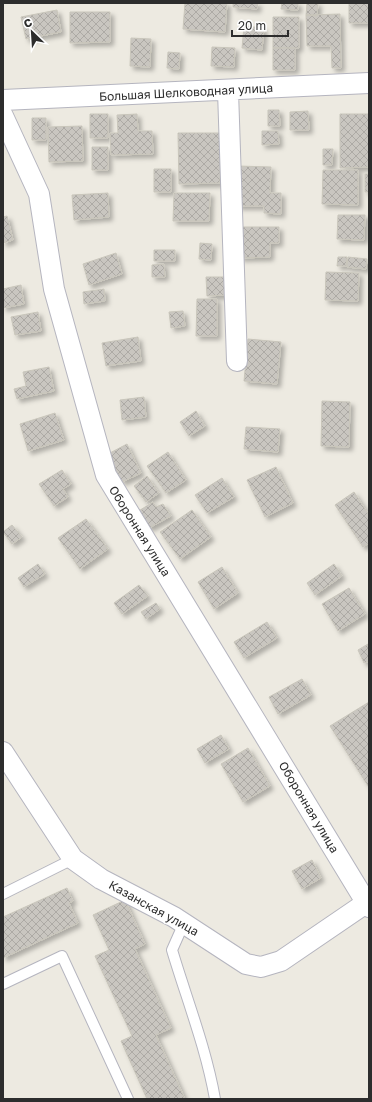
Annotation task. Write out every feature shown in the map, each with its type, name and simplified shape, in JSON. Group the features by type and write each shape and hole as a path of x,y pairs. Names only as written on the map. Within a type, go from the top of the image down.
{"street":[{"name":"Большая Шелководная улица","path":"3,100 228,91 369,83"},
{"path":"228,91 237,361"},
{"name":"Оборонная улица","path":"3,116 39,194 54,289 106,475 368,903"},
{"name":"Казанская улица","path":"3,752 73,859 101,879 184,923 246,964 261,967 281,962 368,903"}],"lane":[{"path":"3,894 73,859"},
{"path":"184,923 172,950 196,1021 210,1072 215,1099"},
{"path":"3,984 62,956 128,1099"}],"building":[{"path":"185,3 227,3 225,32 183,29"},
{"path":"233,3 258,3 257,9 233,7"},
{"path":"282,3 298,3 298,10 281,9"},
{"path":"307,3 318,3 317,16 306,15"},
{"path":"349,3 369,3 369,23 349,23"},
{"path":"57,10 61,32 26,39 21,17"},
{"path":"70,12 110,12 110,42 70,43"},
{"path":"340,14 341,68 332,68 331,46 307,46 306,15"},
{"path":"273,17 299,17 299,48 273,48"},
{"path":"244,26 264,28 262,50 242,48"},
{"path":"131,38 151,39 150,67 130,66"},
{"path":"212,47 235,48 234,67 211,66"},
{"path":"273,48 295,48 295,70 273,70"},
{"path":"168,52 180,53 179,69 167,68"},
{"path":"268,110 279,110 280,126 268,126"},
{"path":"308,111 309,130 290,130 290,112"},
{"path":"90,114 108,114 108,138 90,138"},
{"path":"137,114 138,131 152,131 153,154 111,155 110,133 118,133 117,115"},
{"path":"340,114 369,114 369,167 340,168"},
{"path":"32,118 46,118 46,140 32,140"},
{"path":"82,126 83,161 49,162 48,127"},
{"path":"262,131 278,131 279,144 262,145"},
{"path":"178,133 220,133 220,183 179,184"},
{"path":"92,147 108,147 108,170 92,170"},
{"path":"323,149 333,149 332,165 323,165"},
{"path":"238,166 271,167 270,193 281,193 281,214 264,213 264,206 237,206"},
{"path":"154,169 171,169 171,192 154,192"},
{"path":"323,170 358,170 358,205 322,204"},
{"path":"365,174 369,174 369,192 365,192"},
{"path":"108,193 109,217 74,220 72,195"},
{"path":"174,193 210,193 209,221 173,221"},
{"path":"338,215 365,215 364,240 337,239"},
{"path":"7,216 13,240 3,243 3,217"},
{"path":"240,227 279,227 279,243 270,243 270,257 240,258"},
{"path":"200,243 212,244 211,260 199,259"},
{"path":"154,250 175,250 175,261 154,261"},
{"path":"116,253 122,274 89,285 83,264"},
{"path":"338,257 347,257 346,266 337,266"},
{"path":"348,257 367,259 366,269 347,267"},
{"path":"164,264 165,277 152,277 152,265"},
{"path":"326,272 359,273 358,301 325,300"},
{"path":"206,277 226,277 226,295 207,296"},
{"path":"21,285 24,304 3,308 3,289"},
{"path":"104,289 105,301 84,304 83,292"},
{"path":"197,299 217,299 217,336 196,336"},
{"path":"183,311 185,326 171,328 169,312"},
{"path":"38,312 41,331 15,335 11,317"},
{"path":"138,337 141,361 106,366 102,343"},
{"path":"248,339 281,342 277,384 244,381"},
{"path":"49,367 54,391 17,399 14,389 26,386 23,372"},
{"path":"144,397 146,417 122,420 120,400"},
{"path":"322,401 350,402 349,447 321,446"},
{"path":"196,411 205,426 189,436 180,422"},
{"path":"55,413 64,440 28,451 20,424"},
{"path":"246,427 280,429 278,452 244,449"},
{"path":"127,444 141,473 122,482 108,454"},
{"path":"168,452 186,480 166,493 147,466"},
{"path":"276,467 293,503 265,517 247,480"},
{"path":"62,470 71,484 63,489 68,497 54,506 39,484"},
{"path":"147,476 159,493 146,502 134,486"},
{"path":"222,478 234,497 207,513 195,495"},
{"path":"354,492 369,515 369,543 363,547 335,505"},
{"path":"153,502 156,507 163,504 171,516 149,528 137,512"},
{"path":"192,510 211,537 180,559 160,532"},
{"path":"86,519 108,549 80,569 58,538"},
{"path":"12,525 22,537 12,544 3,532"},
{"path":"38,564 45,574 24,587 18,578"},
{"path":"334,564 342,576 315,595 307,583"},
{"path":"222,567 238,593 214,609 198,582"},
{"path":"139,585 148,596 122,614 114,603"},
{"path":"349,588 365,614 338,631 322,604"},
{"path":"156,603 160,609 146,619 141,612"},
{"path":"267,622 277,638 244,658 234,642"},
{"path":"368,644 369,661 364,663 358,650"},
{"path":"302,679 311,695 278,714 269,697"},
{"path":"369,702 369,786 368,786 330,726"},
{"path":"221,735 229,749 205,763 197,749"},
{"path":"248,748 270,786 243,802 221,764"},
{"path":"312,860 321,878 302,889 292,871"},
{"path":"67,888 73,901 69,903 78,923 3,958 3,917"},
{"path":"125,900 145,944 135,949 171,1028 156,1035 185,1099 147,1099 121,1041 132,1036 95,956 109,950 93,915"}]}
